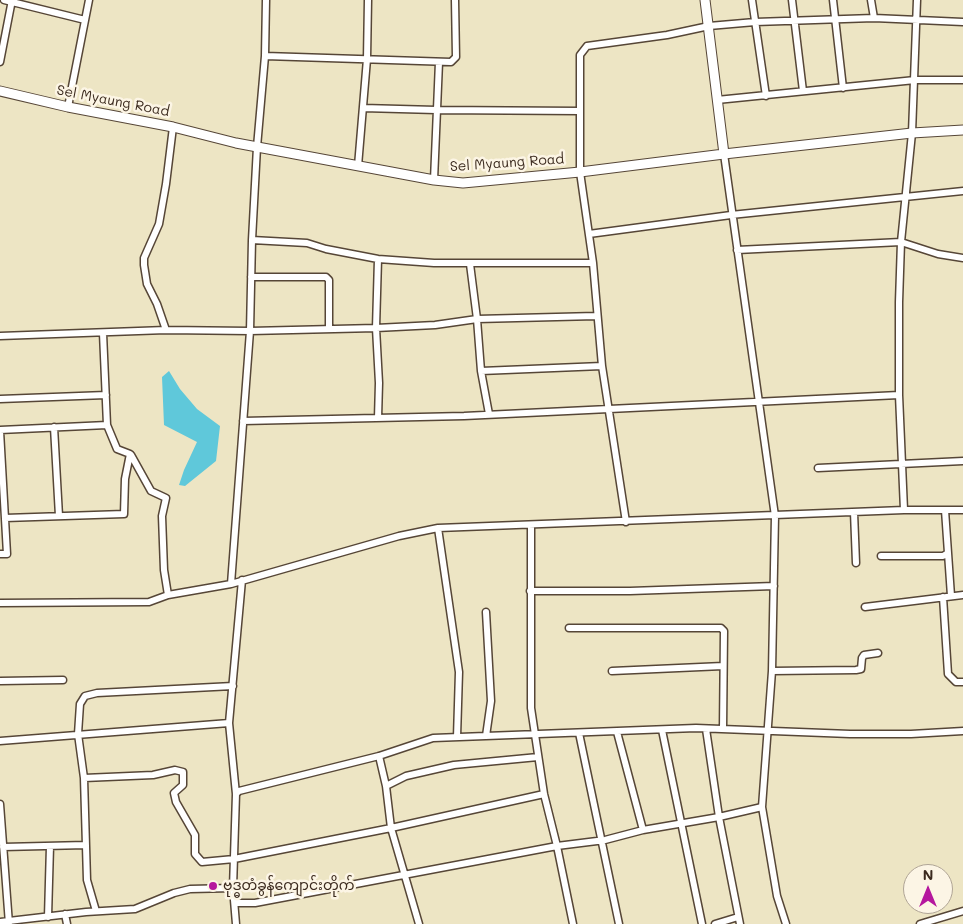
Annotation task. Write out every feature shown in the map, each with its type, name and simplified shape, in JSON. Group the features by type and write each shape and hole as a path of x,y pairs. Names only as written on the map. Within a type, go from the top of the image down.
{"main road":[{"path":"705,0 724,154"},
{"name":"Sel Myaung Road","path":"0,90 68,107 173,127 257,146 434,180 463,183 580,172 912,133 963,130"}],"street":[{"path":"68,107 89,0"},
{"path":"231,584 250,331 252,240 257,146 265,56 266,0"},
{"path":"358,166 367,59 368,0"},
{"path":"265,56 450,62 456,57 455,0"},
{"path":"752,0 766,96"},
{"path":"792,0 803,91"},
{"path":"833,0 843,88"},
{"path":"871,0 874,18"},
{"path":"904,510 899,395 899,302 901,242 912,133 917,0"},
{"path":"0,62 9,1 85,20"},
{"path":"626,522 602,366 596,316 593,263 580,172 580,55 587,46 667,35 709,26 756,22 874,18 963,22"},
{"path":"434,180 439,62"},
{"path":"717,100 915,80 963,80"},
{"path":"363,108 580,111"},
{"path":"166,330 157,304 147,284 144,258 159,224 173,127"},
{"path":"724,154 731,215 775,516 772,671 762,807 777,896 786,924"},
{"path":"589,234 731,215 963,191"},
{"path":"252,240 307,243 326,250 378,259 434,263 593,263"},
{"path":"736,250 901,242 938,254 963,258"},
{"path":"378,259 376,328 379,382 378,418"},
{"path":"470,264 478,320 482,371 489,414"},
{"path":"251,276 326,278 329,280 329,329"},
{"path":"0,336 166,330 250,331 376,328 435,325 478,320 596,316"},
{"path":"103,333 107,425 117,449 130,454 150,491 166,498 162,516 164,570 168,595"},
{"path":"482,371 602,366"},
{"path":"0,399 106,395"},
{"path":"243,421 610,410 899,395"},
{"path":"0,554 8,554 0,430 107,425"},
{"path":"54,427 59,516"},
{"path":"5,518 124,514 124,479 130,454"},
{"path":"818,468 963,461"},
{"path":"0,603 149,602 168,595 231,584 399,536 438,528 904,510 963,510"},
{"path":"945,510 951,596"},
{"path":"854,512 856,563"},
{"path":"531,525 531,698 544,794 573,924"},
{"path":"438,528 459,672 457,737"},
{"path":"882,556 943,556 948,553"},
{"path":"233,924 235,903 233,888 236,794 229,723 242,580"},
{"path":"530,591 774,586"},
{"path":"865,607 963,595"},
{"path":"943,597 948,674 956,682 963,682"},
{"path":"486,612 491,701 486,736"},
{"path":"569,628 721,628 724,631 723,729"},
{"path":"772,671 856,670 861,669 864,655 878,653"},
{"path":"612,671 723,666"},
{"path":"0,681 64,680"},
{"path":"96,911 86,880 84,778 78,734 80,704 85,696 107,693 233,686"},
{"path":"0,741 229,723"},
{"path":"706,728 719,817 739,921 715,924"},
{"path":"236,794 239,791 379,756 433,738 706,728 850,734 911,734 963,731"},
{"path":"662,730 702,924"},
{"path":"618,732 643,830"},
{"path":"579,733 619,924"},
{"path":"379,756 386,786 391,828 419,924"},
{"path":"386,786 406,776 454,765 538,757"},
{"path":"84,778 152,775 175,770 182,772 183,785 174,792 176,802 195,835 195,854 202,862 234,859 391,828 544,794"},
{"path":"0,804 3,879 8,923"},
{"path":"235,903 255,903 557,846 602,840 643,830 719,817 762,807"},
{"path":"3,847 86,844"},
{"path":"48,917 50,846"},
{"path":"0,922 8,923 65,914 135,909 174,893 190,889 233,888"},
{"path":"920,924 963,911"},
{"path":"65,914 67,924"}],"water":[{"path":"169,371 180,389 197,409 220,426 216,461 185,486 179,485 197,442 164,425 162,377"}],"place":[{"name":"ဗုဒ္ဓတံခွန်ကျောင်းတိုက်","path":"213,886"}]}
